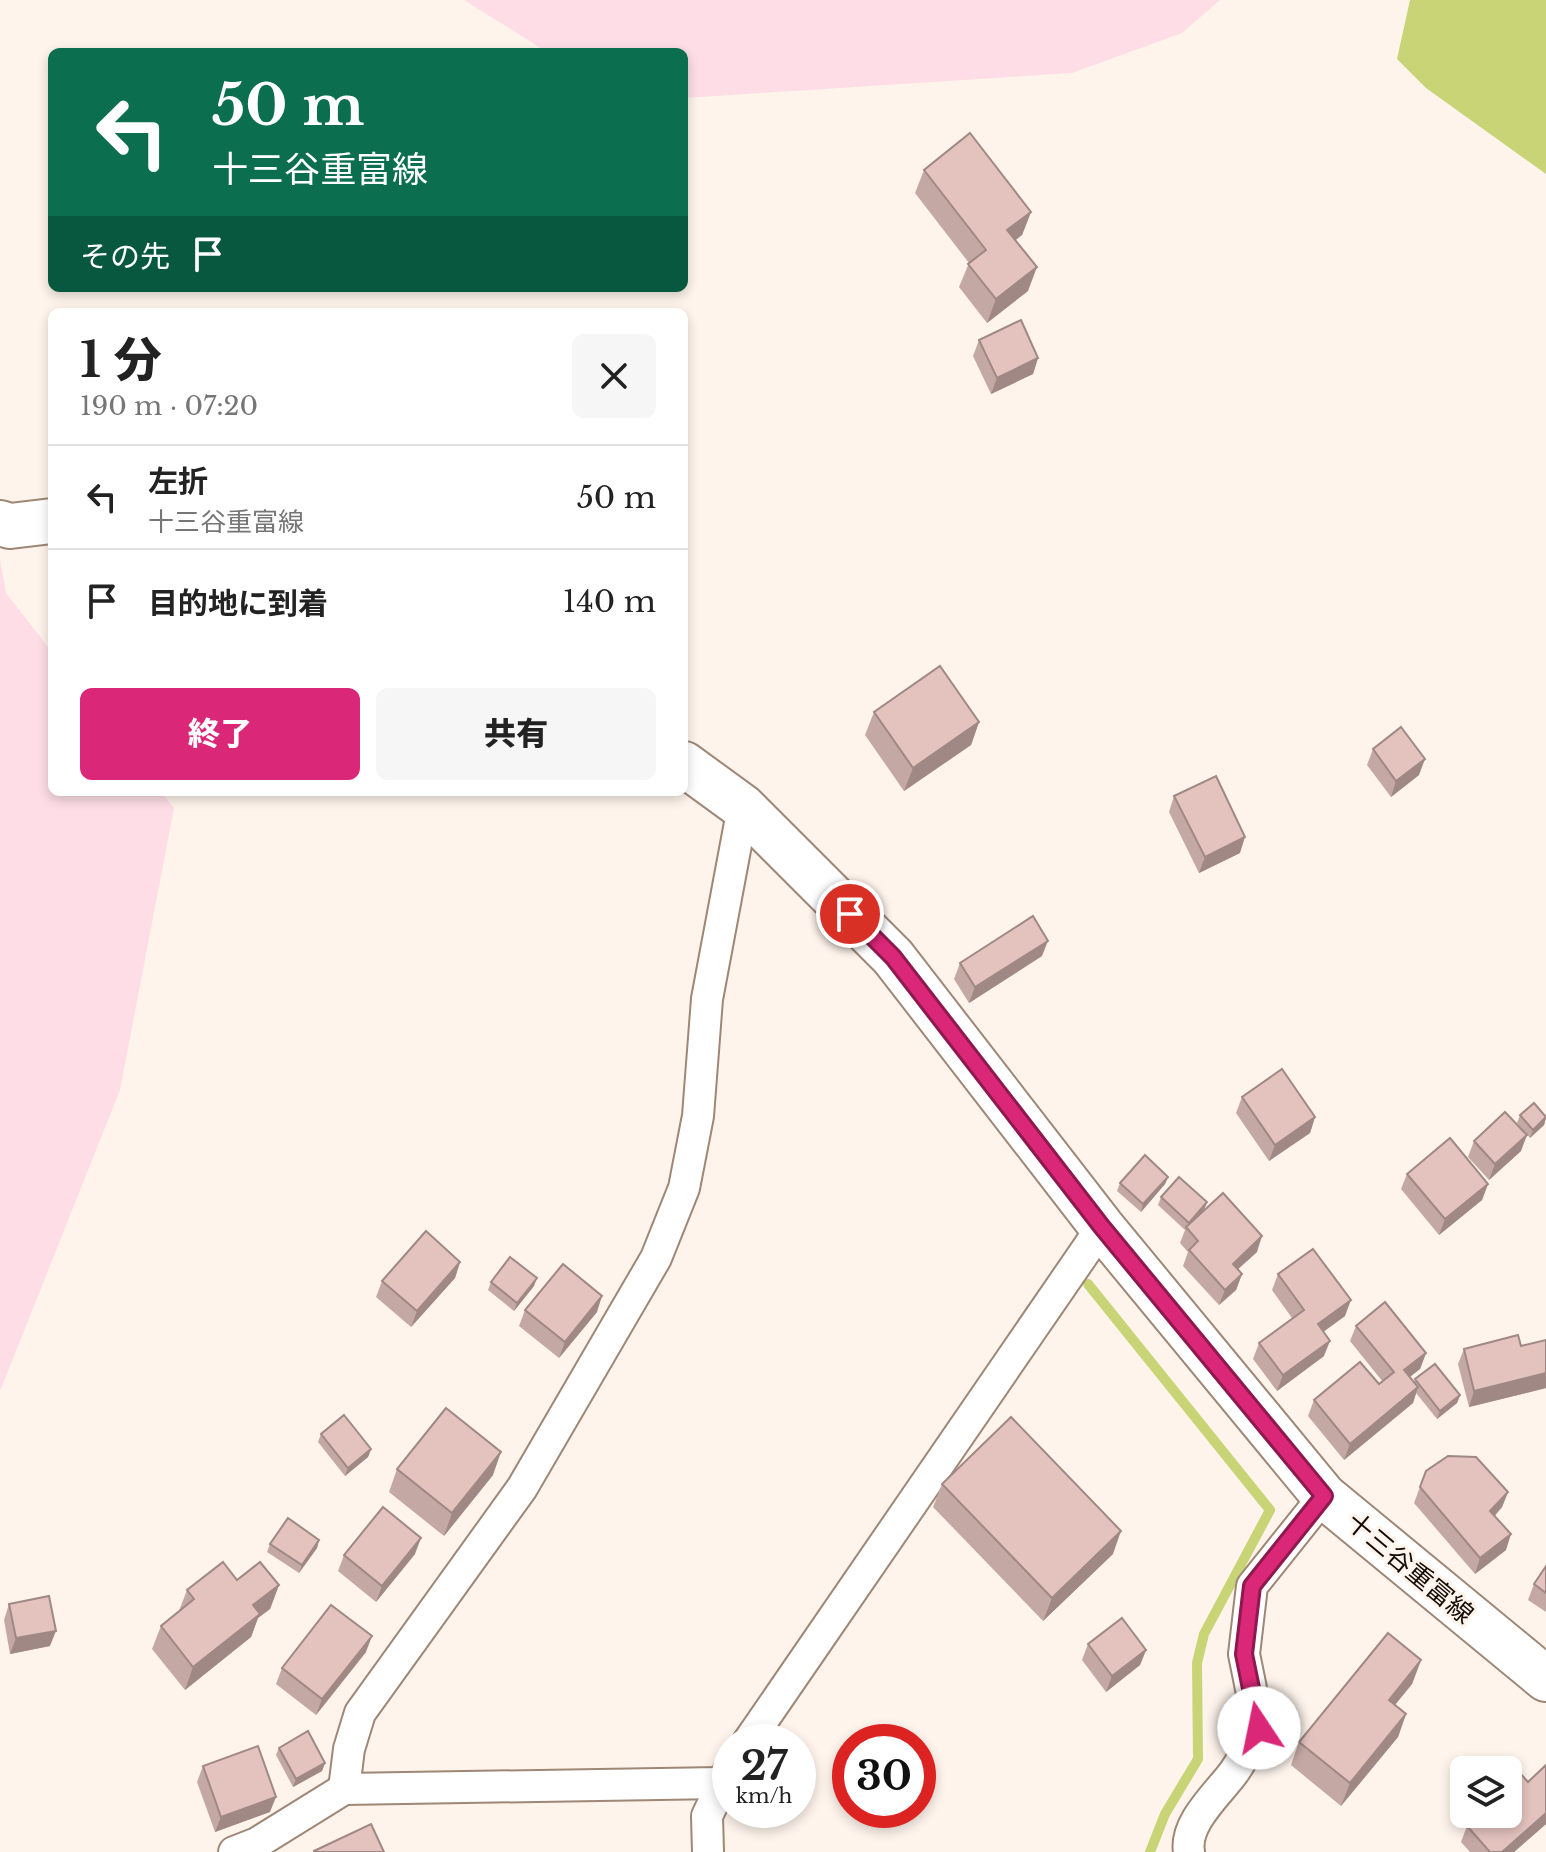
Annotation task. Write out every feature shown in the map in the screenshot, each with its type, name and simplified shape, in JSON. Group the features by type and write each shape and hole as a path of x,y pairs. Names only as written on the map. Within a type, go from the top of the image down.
{"main road":[{"path":"0,523 10,526 48,521"},
{"name":"十三谷重富線","path":"688,767 743,807 893,957 1102,1227 1324,1496 1546,1679"}],"street":[{"path":"344,1789 349,1749 360,1713 522,1488 656,1258 684,1188 698,1116 707,999 743,807"},
{"path":"760,1724 1102,1227"},
{"path":"1189,1852 1187,1841 1202,1813 1236,1770 1259,1728 1244,1654 1252,1586 1324,1496"},
{"path":"234,1852 257,1843 344,1789 712,1776"},
{"path":"708,1852 707,1816 712,1805"}],"shaded area":[{"path":"464,0 1220,0 1182,33 1072,73 688,98 688,48 541,48"},
{"path":"1410,0 1546,0 1546,174 1426,88 1397,59"},
{"path":"0,559 6,593 48,647 48,796 164,796 174,808 120,1090 0,1391"}],"building":[{"path":"970,133 1031,212 1007,230 1037,267 996,299 968,264 986,250 924,170"},
{"path":"1021,320 1038,358 997,378 979,340"},
{"path":"940,666 979,722 913,768 874,712"},
{"path":"1401,727 1425,759 1396,781 1373,749"},
{"path":"1216,776 1245,837 1205,857 1174,796"},
{"path":"1033,916 1048,941 975,987 960,963"},
{"path":"1282,1069 1315,1117 1275,1145 1242,1097"},
{"path":"1534,1103 1546,1117 1533,1130 1520,1115"},
{"path":"1505,1112 1527,1135 1495,1164 1474,1141"},
{"path":"1450,1138 1488,1184 1445,1219 1407,1174"},
{"path":"1145,1155 1168,1177 1143,1204 1120,1183"},
{"path":"1179,1177 1207,1202 1189,1223 1161,1197"},
{"path":"1223,1193 1262,1236 1233,1264 1242,1274 1225,1290 1189,1250 1198,1241 1186,1227"},
{"path":"426,1231 460,1262 417,1311 382,1281"},
{"path":"1313,1249 1351,1300 1318,1324 1330,1341 1283,1375 1259,1343 1304,1310 1278,1274"},
{"path":"510,1257 537,1278 517,1303 491,1282"},
{"path":"563,1264 602,1296 565,1342 525,1310"},
{"path":"1385,1302 1426,1353 1404,1370 1418,1387 1350,1444 1314,1400 1360,1362 1379,1384 1394,1372 1356,1326"},
{"path":"1518,1335 1521,1346 1546,1340 1546,1373 1474,1391 1464,1349"},
{"path":"1435,1364 1460,1395 1440,1411 1415,1379"},
{"path":"446,1408 501,1452 452,1513 397,1469"},
{"path":"344,1415 371,1449 348,1468 321,1434"},
{"path":"1011,1417 1121,1531 1052,1598 942,1484"},
{"path":"1448,1456 1476,1457 1508,1492 1490,1511 1511,1534 1480,1558 1420,1487 1426,1471"},
{"path":"383,1507 421,1538 382,1586 344,1555"},
{"path":"288,1518 319,1540 302,1565 270,1544"},
{"path":"223,1562 237,1580 260,1562 279,1585 253,1605 260,1614 193,1667 161,1626 194,1599 187,1590"},
{"path":"1546,1566 1546,1593 1534,1584"},
{"path":"49,1596 56,1631 16,1638 9,1604"},
{"path":"331,1605 372,1636 322,1699 282,1668"},
{"path":"1122,1618 1146,1650 1112,1676 1088,1644"},
{"path":"1388,1633 1421,1660 1389,1700 1406,1714 1350,1783 1299,1742"},
{"path":"308,1731 325,1763 296,1779 279,1748"},
{"path":"258,1746 276,1797 221,1817 203,1766"},
{"path":"1546,1765 1546,1813 1502,1852 1490,1852 1469,1828 1522,1828 1522,1775 1528,1782"},
{"path":"371,1824 384,1852 314,1852 314,1851"}],"waterway":[{"path":"1088,1284 1270,1510 1204,1634 1197,1663 1198,1759 1165,1814 1150,1852"}],"route":[{"path":"850,914 893,957 1102,1227 1324,1496 1252,1586 1244,1654 1259,1728"}]}
